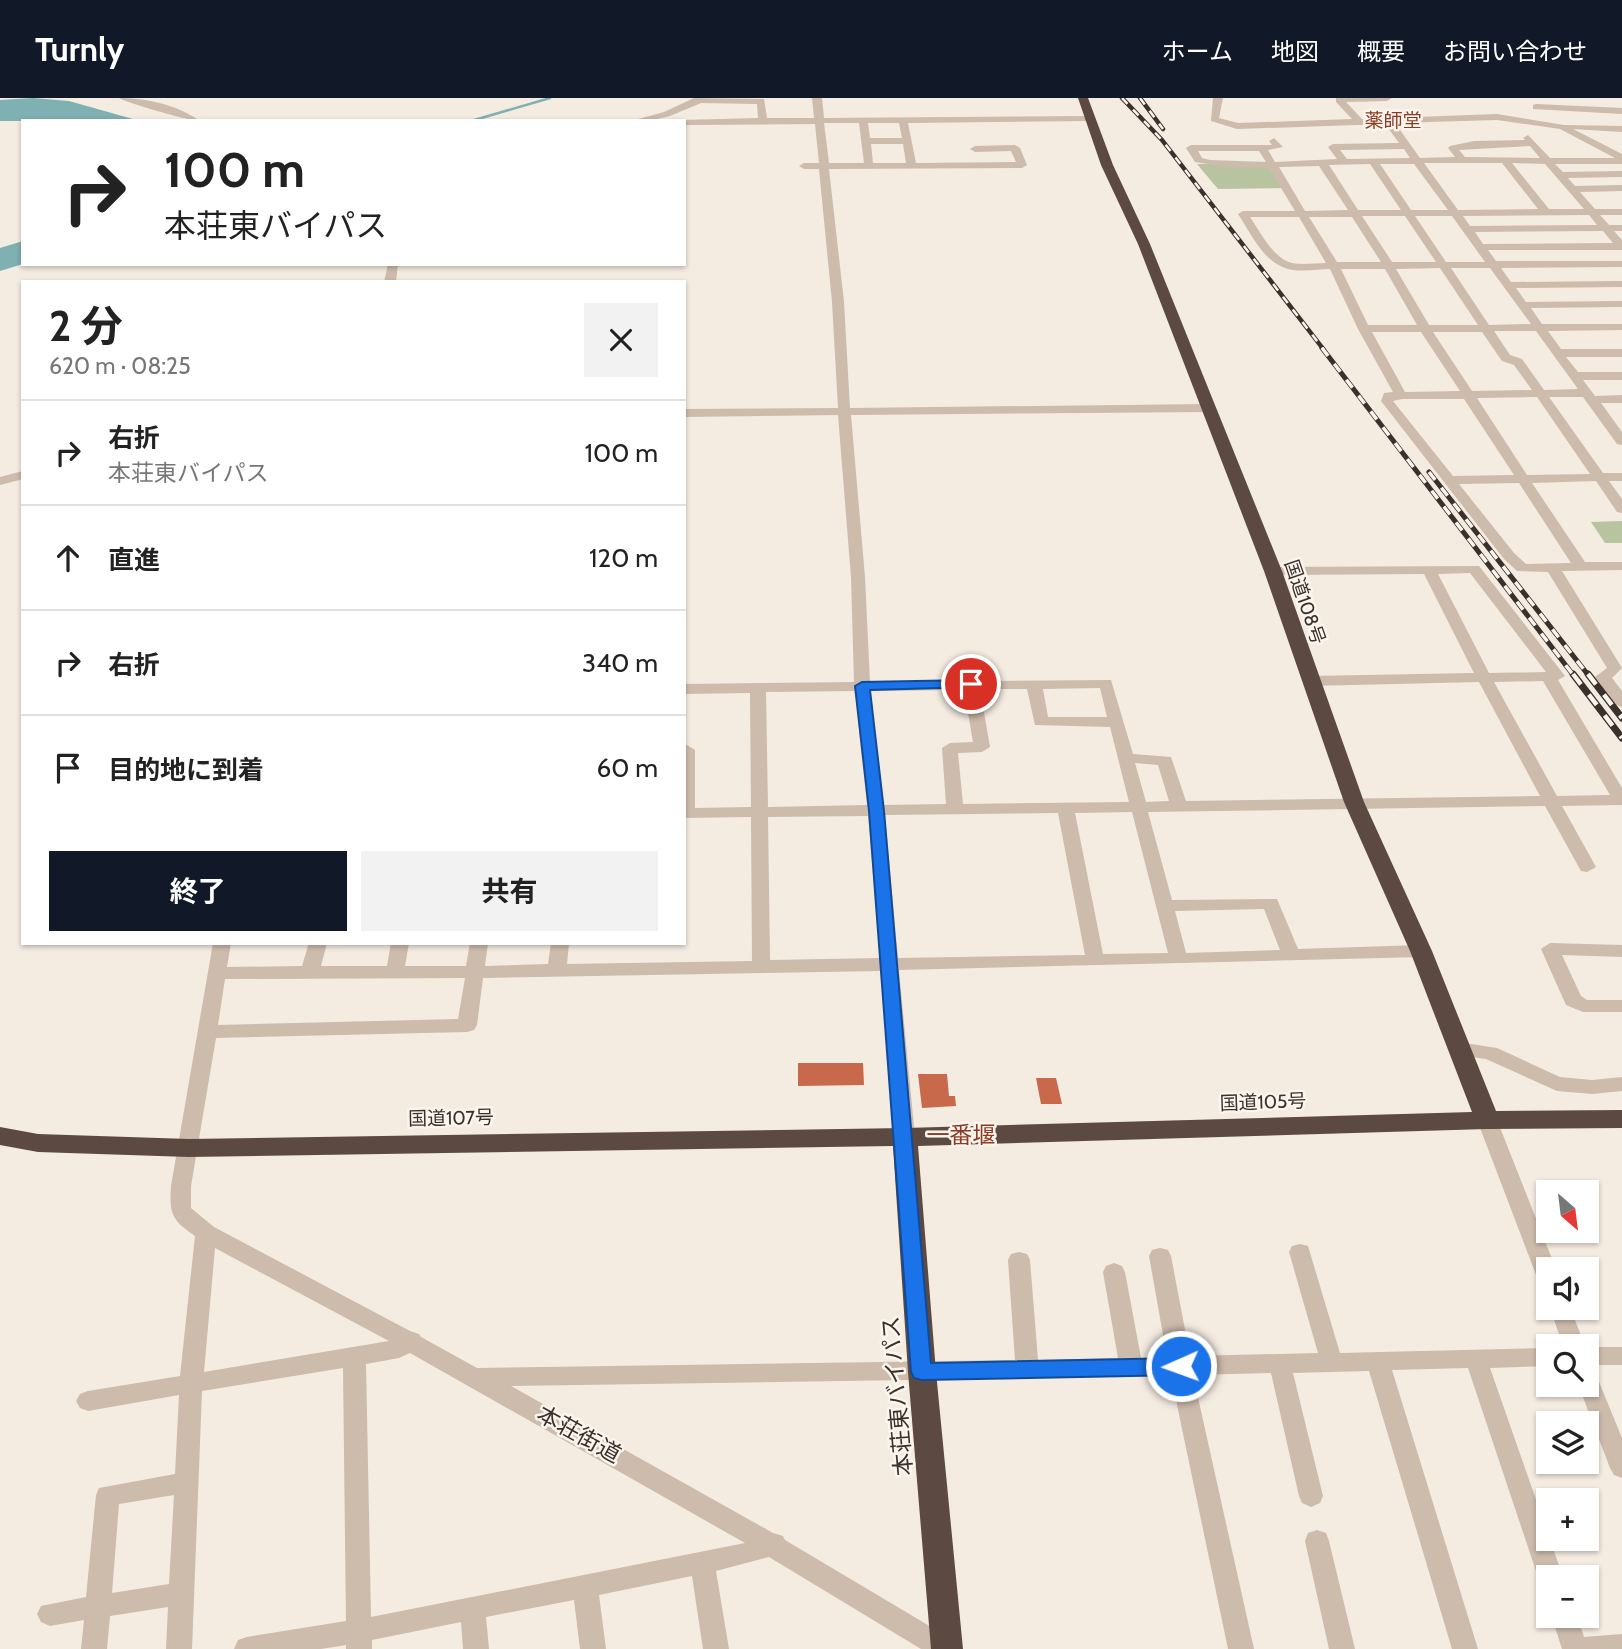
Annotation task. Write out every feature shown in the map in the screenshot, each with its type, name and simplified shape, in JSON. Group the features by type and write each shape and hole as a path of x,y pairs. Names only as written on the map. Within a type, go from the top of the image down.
{"highway":[{"name":"国道108号","path":"1083,98 1089,118 1144,244 1273,571 1354,802 1421,951 1487,1120"},
{"name":"国道105号","path":"905,1137 1487,1120 1622,1119"},
{"name":"国道107号","path":"0,1136 38,1143 189,1148 905,1137"},
{"name":"本荘東バイパス","path":"905,1137 946,1649"}],"street":[{"path":"124,98 169,109 191,119"},
{"path":"817,98 836,279 858,577 862,686 905,1137"},
{"path":"1218,98 1214,118 1237,126 1497,117 1558,126 1622,129"},
{"path":"1334,99 1384,98"},
{"path":"1586,98 1590,110"},
{"path":"659,118 701,99 761,101 763,121"},
{"path":"1334,99 1360,122"},
{"path":"1534,102 1590,110 1622,111"},
{"path":"1534,102 1558,126 1622,160"},
{"path":"971,134 1089,118"},
{"path":"863,121 869,166"},
{"path":"686,122 903,121 971,134 1015,148 1021,165 804,166"},
{"path":"903,121 912,166"},
{"path":"1388,121 1537,328 1589,397 1616,425 1622,441"},
{"path":"971,134 978,165"},
{"path":"1463,161 1453,148 1530,140 1622,246"},
{"path":"866,141 907,141"},
{"path":"1274,141 1278,147 1188,144 1198,160 1205,163 1622,160"},
{"path":"1344,162 1333,147 1406,146"},
{"path":"1262,148 1333,267 1363,329 1401,396"},
{"path":"1373,161 1506,358 1518,362 1622,509"},
{"path":"1505,161 1545,211"},
{"path":"1322,162 1389,266 1425,329 1581,567"},
{"path":"1559,175 1622,174"},
{"path":"1572,189 1622,188"},
{"path":"1622,203 1545,211 1243,214 1280,263 1289,266 1622,264"},
{"path":"1587,207 1622,212"},
{"path":"1466,229 1622,228"},
{"path":"1479,247 1622,246"},
{"path":"1506,285 1622,284"},
{"path":"1522,305 1622,304"},
{"path":"1363,329 1622,327"},
{"path":"1557,353 1622,353"},
{"path":"1575,376 1622,376"},
{"path":"1620,570 1581,567 1522,568 1509,556 1387,401 1388,396 1541,394 1622,399"},
{"path":"686,413 1208,408"},
{"path":"0,481 21,476"},
{"path":"1451,480 1622,477"},
{"path":"1553,568 1619,669 1603,677 1622,702"},
{"path":"1429,569 1484,678 1587,867"},
{"path":"1273,571 1474,569 1557,676 1310,681"},
{"path":"1549,676 1621,800"},
{"path":"686,689 1106,683 1179,958"},
{"path":"955,810 950,748 982,747 971,684"},
{"path":"1034,684 1041,722 1116,722"},
{"path":"758,688 761,966"},
{"path":"687,750 686,813 761,810 1138,809 1354,802 1621,800"},
{"path":"1125,758 1165,760 1179,806"},
{"path":"1066,809 1095,960"},
{"path":"1166,906 1271,902 1291,954"},
{"path":"189,1148 222,945"},
{"path":"310,972 317,945"},
{"path":"395,972 400,945"},
{"path":"208,1032 467,1025 479,945"},
{"path":"557,969 560,945"},
{"path":"1622,951 1550,949 1573,1000 1583,1006 1622,1006"},
{"path":"216,973 1095,960 1421,951"},
{"path":"1458,1049 1490,1053 1557,1084 1592,1087 1622,1084"},
{"path":"1487,1120 1540,1257"},
{"name":"本荘街道","path":"189,1148 181,1186 180,1210 190,1222 206,1233 477,1377 774,1544 946,1649"},
{"path":"179,1649 191,1384 206,1233"},
{"path":"1300,1252 1332,1363"},
{"path":"1160,1256 1241,1649"},
{"path":"1019,1260 1027,1370"},
{"path":"1114,1272 1131,1367"},
{"path":"88,1401 399,1349 411,1340"},
{"path":"354,1356 359,1640"},
{"path":"1599,1356 1622,1356"},
{"path":"477,1377 922,1372 1536,1357"},
{"path":"1476,1359 1547,1565"},
{"path":"1378,1362 1465,1649"},
{"path":"1280,1364 1311,1496"},
{"path":"1594,1397 1622,1468"},
{"path":"94,1649 108,1495 185,1483"},
{"path":"1317,1541 1342,1649"},
{"path":"247,1649 359,1640 473,1609 751,1553 774,1544"},
{"path":"702,1562 716,1649"},
{"path":"585,1586 593,1649"},
{"path":"50,1614 180,1594"},
{"path":"473,1609 476,1649"},
{"path":"1568,1628 1575,1649"},
{"path":"1583,1649 1622,1646"}],"green space":[{"path":"1197,164 1271,164 1285,188 1218,189"},
{"path":"1622,521 1622,543 1605,543 1591,522"}],"water":[{"path":"33,98 69,101 133,119 0,121 0,100"},
{"path":"21,242 21,265 0,271 0,248"}],"building":[{"path":"798,1063 863,1063 864,1085 798,1086"},
{"path":"918,1074 947,1074 949,1096 955,1096 956,1106 922,1108"},
{"path":"1036,1078 1056,1078 1062,1104 1041,1104"}],"waterway":[{"path":"478,119 550,98"}],"railway":[{"path":"1122,98 1162,140 1324,350"},
{"path":"1140,98 1163,129"},
{"path":"1322,348 1574,676"},
{"path":"1429,472 1589,676"},
{"path":"1573,674 1622,738"},
{"path":"1588,674 1622,718"}],"district":[{"name":"薬師堂","path":"1393,120"},
{"name":"一番堰","path":"961,1135"}],"route":[{"path":"971,684 862,686 905,1137 922,1372 1181,1366"}]}
